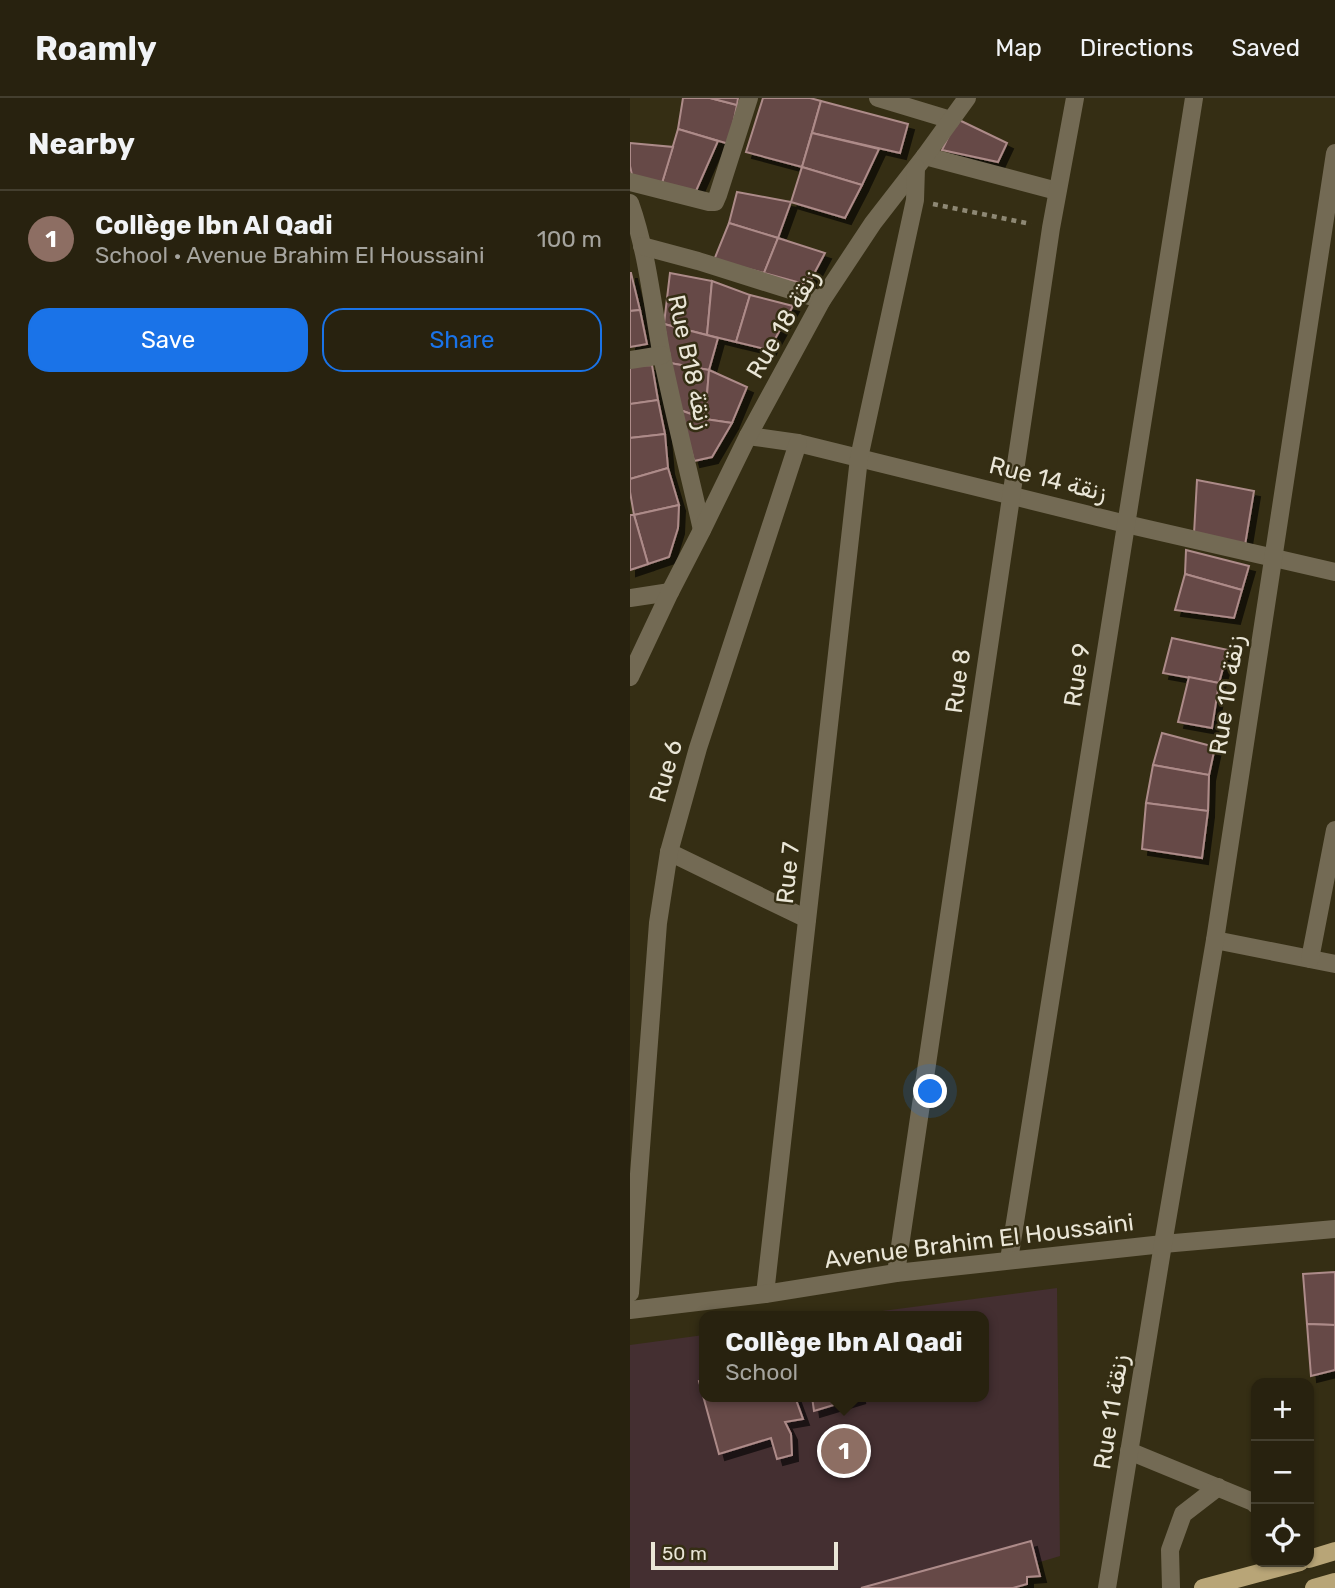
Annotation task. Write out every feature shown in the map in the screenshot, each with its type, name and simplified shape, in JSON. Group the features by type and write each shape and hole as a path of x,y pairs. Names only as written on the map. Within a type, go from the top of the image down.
{"main road":[{"path":"1314,1557 1335,1551"},
{"path":"1203,1588 1281,1567"},
{"path":"1314,1588 1335,1582"}],"street":[{"path":"630,182 715,202 748,98"},
{"path":"878,98 951,120"},
{"name":"Rue 18 زنقة","path":"630,677 748,436 822,300 873,223 967,98"},
{"name":"Rue 8","path":"896,1273 1010,495 1057,191 1075,98"},
{"name":"Rue 9","path":"1009,1260 1194,98"},
{"name":"Rue 10 زنقة","path":"1163,1244 1215,940 1335,153"},
{"path":"921,162 1057,191"},
{"name":"Rue 7","path":"765,1294 859,458 921,162"},
{"name":"Rue B18 زنقة","path":"630,203 633,222 642,246 662,355 702,530"},
{"path":"642,246 822,300"},
{"path":"630,360 662,355"},
{"name":"Rue 14 زنقة","path":"748,436 798,443 1126,524 1335,572"},
{"name":"Rue 6","path":"630,1293 658,923 669,852 698,748 798,443"},
{"path":"630,598 670,592"},
{"path":"1310,959 1335,830"},
{"path":"669,852 807,919"},
{"path":"1215,940 1335,964"},
{"name":"Avenue Brahim El Houssaini","path":"630,1310 1009,1260 1335,1229"},
{"name":"Rue 11 زنقة","path":"1107,1588 1163,1244"},
{"path":"1129,1451 1255,1504"},
{"path":"1171,1588 1170,1550 1183,1514 1219,1487"}],"path":[{"path":"915,200 1051,228"}],"shaded area":[{"path":"1057,1288 1060,1556 954,1588 630,1588 630,1345 699,1336 699,1402 989,1402 989,1311 882,1311"}],"building":[{"path":"683,98 710,98 737,105 729,144 678,129"},
{"path":"710,98 738,98 737,105"},
{"path":"763,98 810,98 821,101 802,167 746,152"},
{"path":"821,101 908,124 900,153 812,133"},
{"path":"957,119 1007,143 998,162 942,150"},
{"path":"678,129 718,141 696,191 662,183"},
{"path":"812,133 879,149 862,185 802,167"},
{"path":"630,143 673,147 662,183 632,175"},
{"path":"802,167 862,185 845,218 791,202"},
{"path":"737,192 791,202 778,238 729,223"},
{"path":"729,223 778,238 764,273 714,260"},
{"path":"778,238 825,253 808,285 764,273"},
{"path":"631,273 640,310 630,311"},
{"path":"670,273 712,281 707,335 664,324"},
{"path":"712,281 750,295 736,342 707,335"},
{"path":"750,295 793,306 769,350 736,342"},
{"path":"640,310 647,344 630,347 630,311"},
{"path":"664,324 718,338 709,370 670,363"},
{"path":"670,363 709,370 705,419 680,410"},
{"path":"652,365 658,400 630,404 630,366"},
{"path":"709,370 747,387 732,423 705,419"},
{"path":"658,400 665,434 630,438 630,404"},
{"path":"680,410 705,419 732,423 712,457 694,461"},
{"path":"665,434 668,468 630,479 630,438"},
{"path":"668,468 679,505 634,515 630,479"},
{"path":"1197,480 1254,491 1245,545 1194,534"},
{"path":"679,505 678,528 669,557 648,564 634,515"},
{"path":"630,515 634,515 648,564 630,570"},
{"path":"1186,550 1249,566 1242,590 1185,574"},
{"path":"1185,574 1242,590 1234,618 1175,610"},
{"path":"1172,638 1228,650 1219,683 1163,673"},
{"path":"1189,677 1219,683 1212,728 1178,722"},
{"path":"1162,733 1215,747 1209,775 1153,765"},
{"path":"1153,765 1209,775 1208,811 1146,803"},
{"path":"1146,803 1208,811 1202,858 1142,849"},
{"path":"1335,1272 1335,1325 1307,1324 1303,1274"},
{"path":"1307,1324 1335,1325 1335,1370 1311,1376"},
{"path":"705,1402 797,1402 803,1419 785,1422 791,1434 792,1455 777,1459 771,1438 719,1454"},
{"path":"813,1402 844,1402 814,1411"},
{"path":"1031,1541 1040,1576 1027,1577 1027,1584 1013,1588 861,1588"}],"place":[{"name":"Collège Ibn Al Qadi","path":"844,1451"}]}
